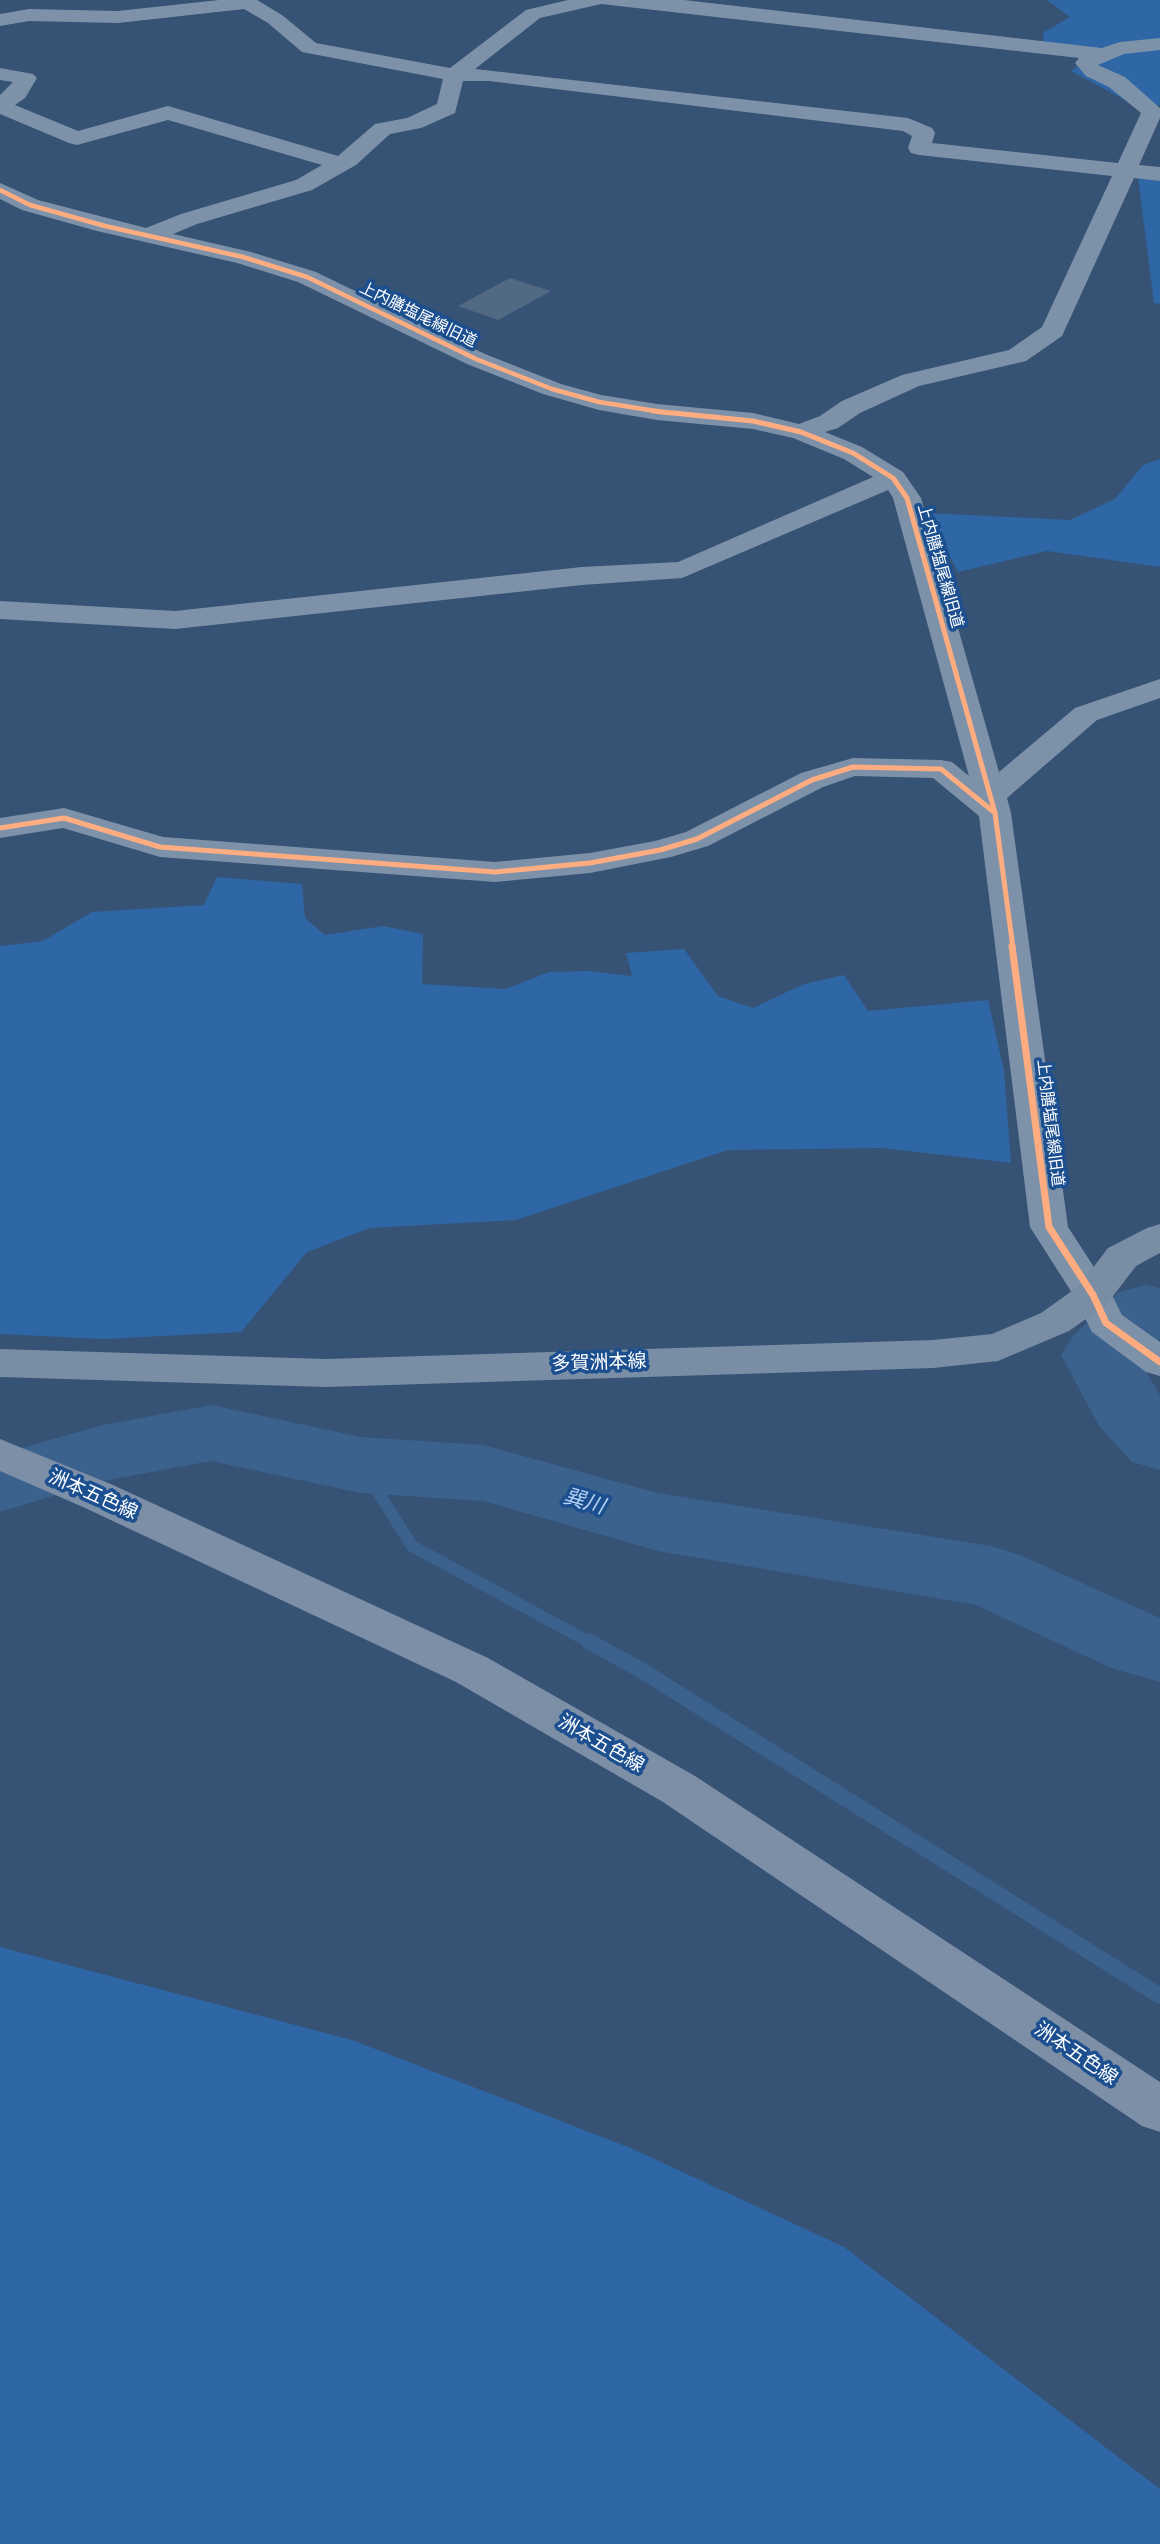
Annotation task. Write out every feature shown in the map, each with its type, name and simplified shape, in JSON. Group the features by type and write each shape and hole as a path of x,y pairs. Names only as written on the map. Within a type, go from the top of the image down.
{"main road":[{"name":"多賀洲本線","path":"0,1363 326,1373 933,1354 998,1347 1055,1322 1100,1309 1122,1257 1160,1237"},
{"name":"洲本五色線","path":"0,1454 99,1496 472,1670 656,1775 1160,2110"}],"street":[{"path":"150,235 189,219 304,184 341,164 383,130 412,123 447,108 454,75 533,14 594,0"},
{"path":"608,0 640,1 1101,54"},
{"path":"0,20 29,15 118,18 244,2 275,19 309,47 454,75 489,75 908,125 924,133 919,148 1160,174"},
{"path":"801,432 829,422 851,407 911,380 1017,356 1053,331 1152,112 1117,82 1093,72 1085,63 1120,48 1160,44"},
{"path":"0,74 26,78 17,93 0,106 77,138 168,113 341,164"},
{"name":"上内膳塩尾線旧道","path":"0,190 30,205 105,226 243,257 307,277 476,359 552,389 657,412 753,421 801,432 853,453 893,478 907,498 993,804 1049,1227 1100,1309"},
{"path":"0,610 175,620 583,576 682,570 893,478"},
{"path":"0,828 64,818 160,847 495,872 590,863 697,839 812,780 853,767 941,769 993,804 1086,713 1160,688"},
{"path":"1100,1309 1155,1357"}],"shaded area":[{"path":"1047,0 1160,0 1160,105 1138,107 1071,71 1087,59 1042,45 1044,32 1070,17"},
{"path":"1138,178 1160,179 1160,304 1154,303"},
{"path":"1160,459 1160,567 1047,551 958,572 927,513 1070,520 1115,499 1143,465"},
{"path":"217,877 302,884 305,918 325,935 383,926 423,934 422,984 506,989 549,972 589,971 632,976 626,953 684,949 718,996 753,1008 804,984 844,975 868,1011 988,1000 1004,1071 1011,1163 883,1148 728,1150 516,1220 370,1228 307,1252 241,1332 104,1339 0,1334 0,946 43,941 92,912 204,905"},
{"path":"0,1947 352,2040 633,2149 844,2247 1160,2489 1160,2544 0,2544"}],"building":[{"path":"510,278 551,291 498,320 458,306"}],"waterway":[{"path":"1160,1313 1145,1310 1099,1355 1126,1407 1160,1442"},
{"name":"巽川","path":"0,1483 103,1453 211,1433 361,1465 483,1473 658,1522 991,1577 1141,1645 1160,1650"},
{"path":"361,1465 412,1546 591,1643"},
{"path":"588,1641 641,1670 1160,1996"}],"cycle path":[{"path":"0,190 30,205 105,226 243,257 307,277 476,359 552,389 599,402 657,412 753,421 801,432 853,453 893,478 907,498 995,813 1049,1227 1093,1295 1106,1323 1160,1362"},
{"path":"0,828 64,818 160,847 495,872 590,863 660,850 697,839 812,780 853,767 941,769 995,813"}]}
